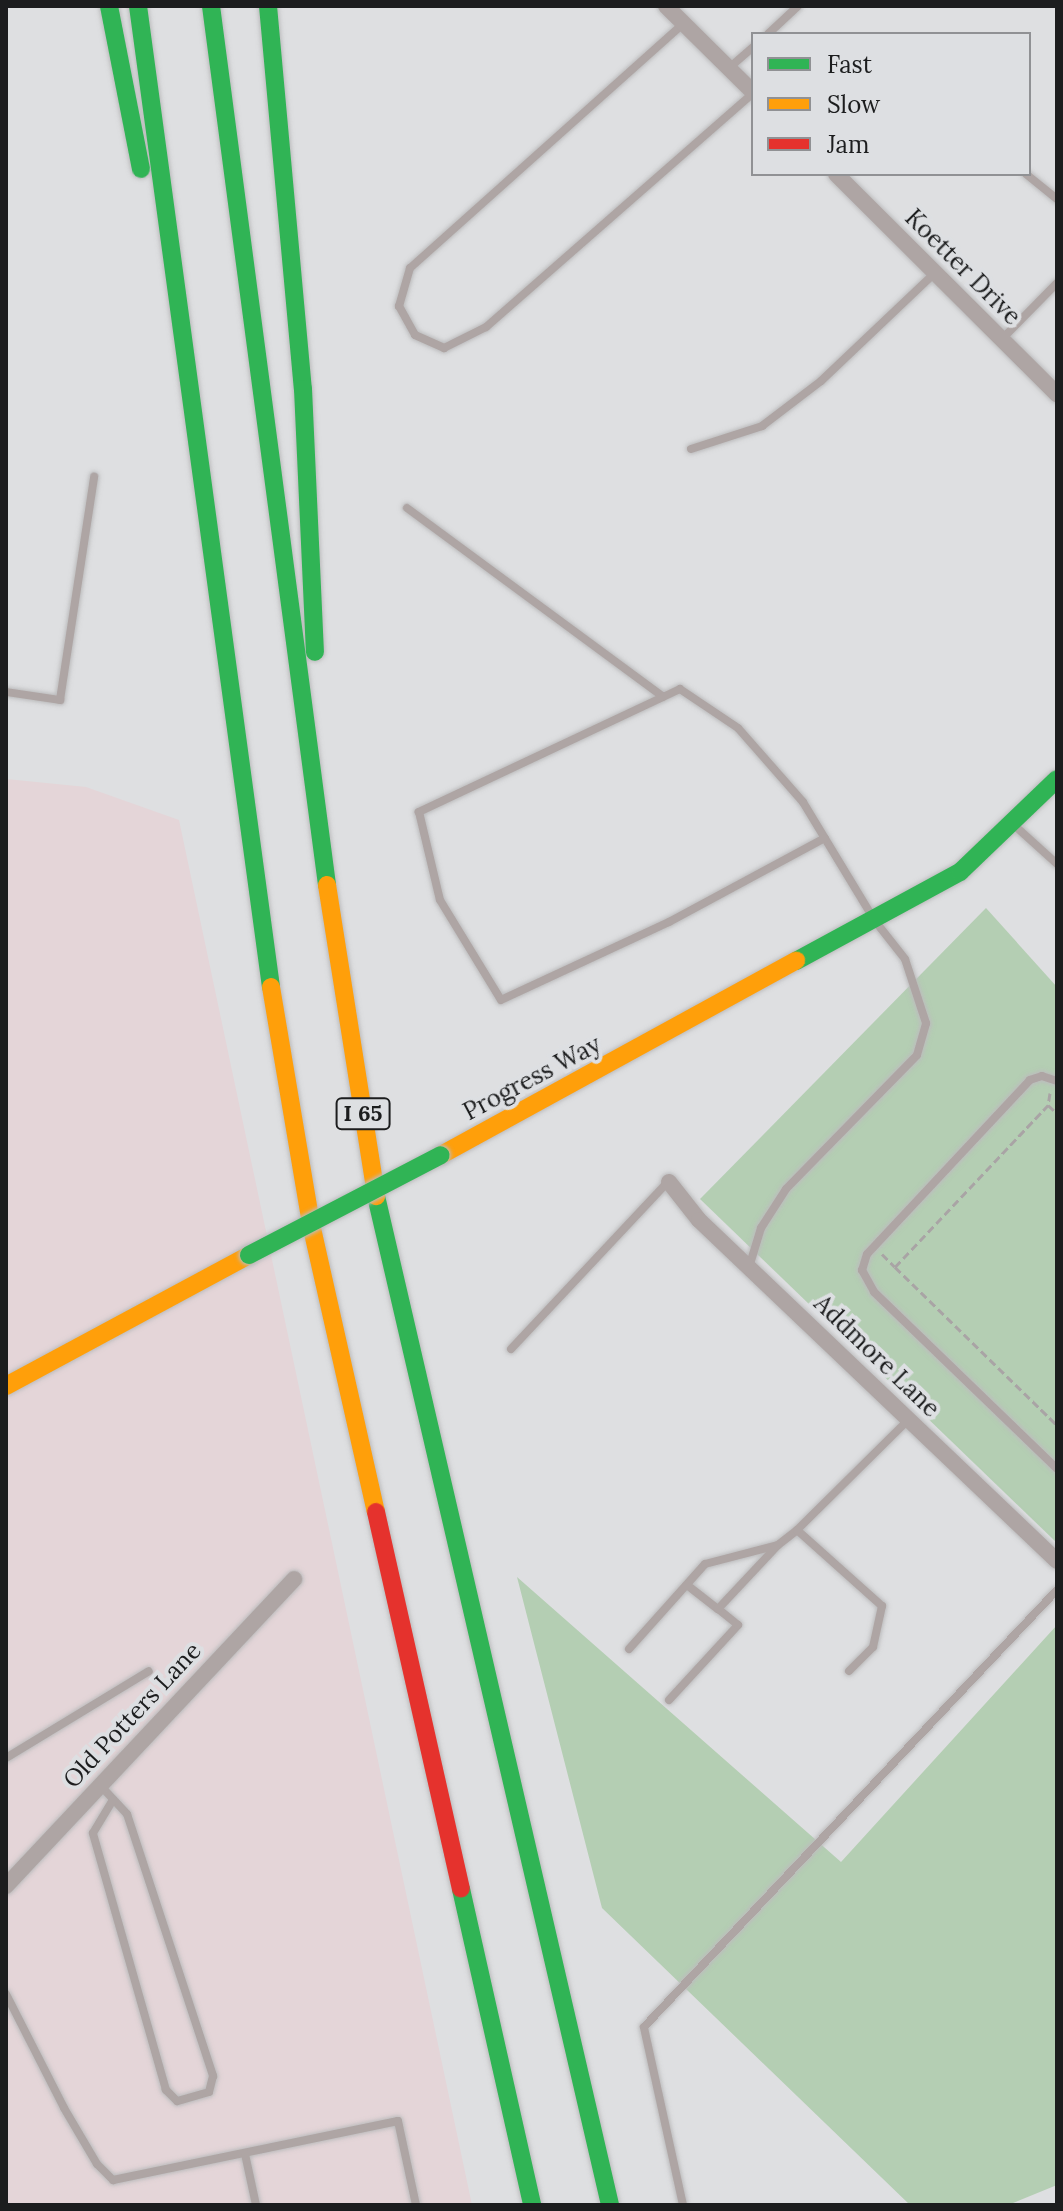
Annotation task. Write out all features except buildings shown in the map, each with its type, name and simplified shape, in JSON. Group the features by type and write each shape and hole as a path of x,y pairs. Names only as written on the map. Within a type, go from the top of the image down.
{"main road":[{"path":"109,6 195,450"},
{"path":"138,6 260,925 311,1224 532,2205"},
{"name":"I 65","path":"211,6 324,854 385,1241 610,2205"},
{"path":"268,6 303,389 324,854"},
{"name":"Progress Way","path":"6,1386 441,1155 960,872 1057,779"}],"street":[{"path":"666,6 751,90"},
{"name":"Koetter Drive","path":"838,176 1057,394"},
{"name":"Addmore Lane","path":"669,1182 699,1220 750,1264 1057,1561"},
{"name":"Old Potters Lane","path":"6,1886 294,1579"}],"lane":[{"path":"770,32 798,6"},
{"path":"684,23 410,268 399,306 415,335 444,348 486,327 751,94"},
{"path":"729,68 751,49"},
{"path":"1028,176 1057,199"},
{"path":"691,449 762,426 821,381 935,273"},
{"path":"1001,339 1057,283"},
{"path":"6,692 60,700 94,477"},
{"path":"407,508 663,697"},
{"path":"750,1264 761,1228 786,1189 917,1055 926,1023 905,959 875,921 825,838 803,802 738,728 680,689 419,812 440,900 501,1000 669,922 825,838"},
{"path":"1011,823 1057,864"},
{"path":"1054,1080 1030,1080 874,1247 862,1270 874,1292 1057,1469"},
{"path":"511,1349 669,1182"},
{"path":"718,1609 778,1545 908,1420"},
{"path":"797,1530 882,1606 873,1647 849,1671"},
{"path":"629,1649 705,1564 778,1545"},
{"path":"669,1700 738,1625 687,1585"},
{"path":"683,2205 644,2027 1057,1590"},
{"path":"6,1758 149,1671"},
{"path":"99,1784 127,1814 213,2076 209,2092 177,2101 166,2090 93,1833 113,1800"},
{"path":"6,1994 64,2108 97,2164 113,2180 398,2121 416,2205"},
{"path":"245,2154 256,2205"}],"path":[{"path":"895,1267 1048,1105 1054,1080"},
{"path":"1048,1105 1057,1113"},
{"path":"874,1247 1057,1425"}],"shaded area":[{"path":"6,779 86,787 179,820 472,2205 6,2205"}],"green space":[{"path":"986,908 1057,987 1057,1543 700,1199"},
{"path":"517,1577 841,1862 1057,1625 1057,2185 1008,2205 910,2205 602,1908"}],"traffic: fast":[{"path":"109,6 141,169"},
{"path":"138,6 271,987"},
{"path":"211,6 327,885"},
{"path":"268,6 303,389 315,652"},
{"path":"796,961 960,872 1057,779"},
{"path":"249,1255 441,1155"},
{"path":"376,1196 610,2205"},
{"path":"461,1889 532,2205"}],"traffic: slow":[{"path":"327,885 376,1196"},
{"path":"441,1155 796,961"},
{"path":"271,987 311,1224 376,1512"},
{"path":"6,1386 249,1255"}],"traffic: jam":[{"path":"376,1512 461,1889"}]}
